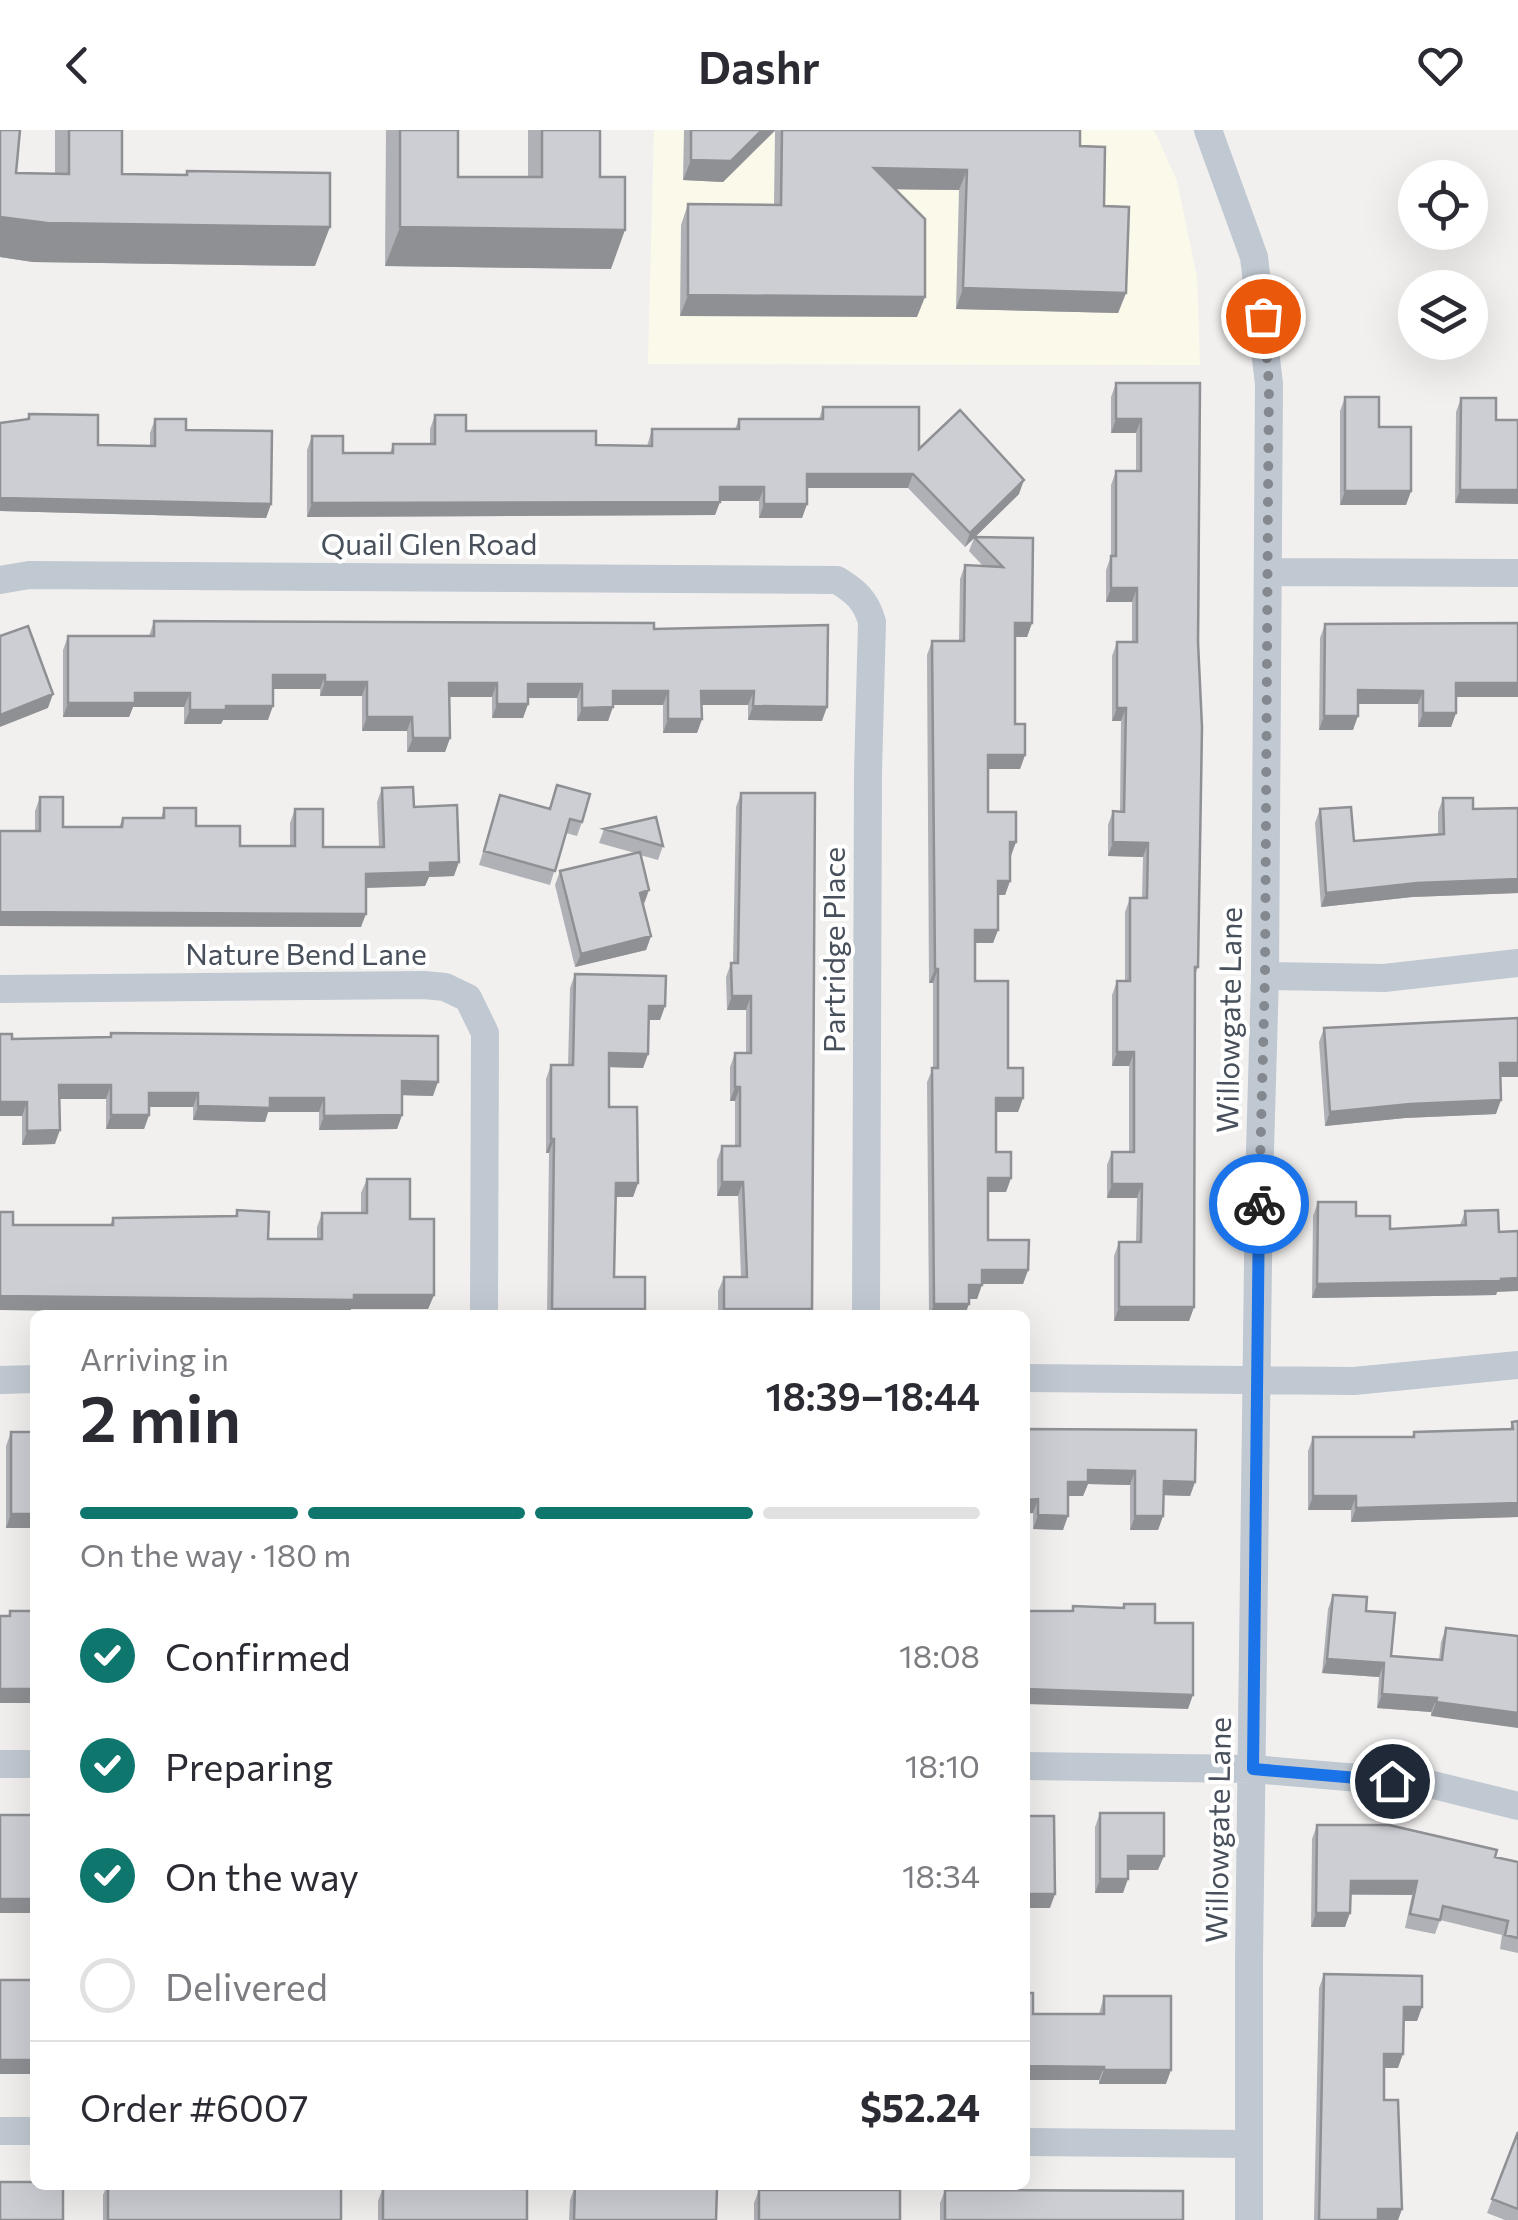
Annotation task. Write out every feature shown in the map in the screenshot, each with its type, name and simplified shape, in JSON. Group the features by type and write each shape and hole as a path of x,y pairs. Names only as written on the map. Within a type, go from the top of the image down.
{"street":[{"name":"Willowgate Lane","path":"1208,130 1254,257 1269,384 1249,2220"},
{"path":"1268,572 1518,573"},
{"name":"Quail Glen Road","path":"0,580 85,576 837,580 855,591"},
{"name":"Partridge Place","path":"855,591 868,606 872,622 866,1310"},
{"path":"1265,976 1384,978 1518,963"},
{"name":"Nature Bend Lane","path":"0,989 424,985 444,987 468,998 485,1033 484,1310"},
{"path":"1030,1378 1354,1381 1518,1365"},
{"path":"0,1380 30,1380"},
{"path":"0,1764 30,1764"},
{"path":"1030,1766 1253,1769 1429,1784 1518,1806"},
{"path":"0,2130 30,2131"},
{"path":"1030,2142 1248,2144"}],"shaded area":[{"path":"654,130 1154,130 1177,181 1197,277 1200,365 648,364"}],"building":[{"path":"0,130 20,130 16,173 69,174 69,130 122,130 122,174 330,173 330,227 47,223 0,217"},
{"path":"400,130 458,130 458,177 542,177 542,130 600,130 600,177 625,177 625,230 400,227"},
{"path":"691,130 762,130 731,161 691,160"},
{"path":"782,130 1080,130 1080,146 1105,147 1104,206 1129,207 1126,293 963,288 967,170 874,168 925,219 925,297 688,295 688,204 781,205"},
{"path":"1116,383 1200,383 1198,642 1202,727 1195,967 1194,1307 1119,1307 1119,1242 1141,1242 1142,1184 1112,1184 1112,1152 1134,1152 1134,1052 1117,1052 1117,981 1130,981 1130,898 1147,898 1148,843 1113,842 1113,811 1124,812 1126,708 1117,708 1117,642 1137,642 1137,588 1111,588 1111,556 1116,556 1116,471 1141,471 1141,419 1116,419"},
{"path":"1345,397 1379,397 1379,427 1411,427 1411,491 1345,491"},
{"path":"1461,398 1496,398 1496,420 1518,420 1518,490 1460,490"},
{"path":"823,407 919,407 919,449 960,410 1024,480 970,533 913,474 807,474 807,504 764,504 764,487 720,487 720,502 312,503 312,436 343,436 343,453 393,453 393,444 435,444 435,415 466,415 466,431 596,431 596,445 652,446 652,429 739,429 739,419 823,419"},
{"path":"29,414 98,415 98,445 155,446 155,419 186,419 186,430 272,431 271,504 0,498 0,423 29,419"},
{"path":"974,537 1033,538 1032,623 1015,623 1015,724 1025,724 1025,755 988,755 988,812 1016,812 1016,842 1010,842 1010,881 998,881 998,930 975,930 975,981 1008,981 1008,1068 1023,1068 1023,1098 996,1098 996,1152 1011,1152 1011,1178 988,1178 988,1240 1029,1240 1028,1270 982,1270 982,1285 969,1285 969,1304 934,1304 932,1068 938,1068 938,969 932,641 964,641 965,565 1003,567"},
{"path":"154,621 654,623 654,629 828,625 827,707 753,706 754,691 701,691 702,719 668,719 668,691 613,691 613,707 582,708 582,684 528,684 528,704 497,704 497,683 449,683 450,738 413,738 412,717 367,717 367,682 325,682 325,675 273,675 273,706 190,710 190,693 135,693 135,703 68,703 68,636 154,636"},
{"path":"1518,623 1518,683 1456,683 1456,713 1423,713 1423,691 1358,690 1358,716 1324,716 1325,624"},
{"path":"28,626 53,694 0,715 0,636"},
{"path":"557,785 590,794 582,822 570,819 555,871 484,851 500,795 550,809"},
{"path":"413,787 414,807 457,805 459,862 430,863 430,872 366,874 366,914 0,912 0,831 40,831 40,797 63,797 63,827 122,827 123,818 164,818 164,808 196,808 196,826 240,826 240,846 295,846 295,809 323,809 323,847 384,847 382,788"},
{"path":"741,793 815,793 812,1309 724,1309 724,1277 747,1277 743,1182 722,1182 722,1146 740,1146 740,1087 735,1087 735,1053 751,1053 751,996 732,996 731,963 738,963"},
{"path":"1443,798 1473,798 1473,809 1518,808 1518,879 1417,883 1326,893 1320,809 1351,807 1354,841 1444,834"},
{"path":"656,817 663,846 604,829"},
{"path":"640,852 649,890 640,893 651,936 581,954 560,871"},
{"path":"575,974 666,976 665,1006 649,1006 648,1054 609,1053 609,1107 637,1107 638,1183 616,1183 614,1277 645,1277 645,1309 552,1309 551,1065 573,1065"},
{"path":"1518,1018 1518,1063 1500,1063 1501,1100 1330,1112 1324,1028"},
{"path":"111,1033 438,1036 438,1082 402,1081 402,1115 324,1116 324,1098 270,1098 270,1108 198,1106 198,1093 149,1093 149,1115 111,1115 111,1085 59,1085 60,1130 27,1131 27,1102 0,1102 0,1034 12,1034 12,1039 111,1037"},
{"path":"367,1179 410,1179 410,1219 434,1219 434,1295 354,1295 354,1300 0,1296 0,1212 13,1212 13,1225 113,1225 113,1218 237,1216 237,1210 269,1212 268,1239 322,1239 322,1213 367,1213"},
{"path":"1318,1202 1356,1202 1356,1216 1390,1216 1390,1229 1466,1225 1465,1211 1498,1210 1499,1232 1518,1231 1518,1278 1317,1284"},
{"path":"1518,1421 1518,1503 1356,1508 1356,1496 1313,1496 1313,1437 1414,1437 1414,1432 1513,1429 1512,1422"},
{"path":"1030,1429 1196,1430 1195,1482 1164,1481 1163,1516 1135,1516 1135,1471 1088,1470 1088,1482 1068,1482 1068,1516 1038,1515 1038,1499 1030,1500"},
{"path":"11,1432 30,1432 30,1514 11,1514"},
{"path":"1333,1595 1367,1597 1366,1611 1395,1613 1391,1656 1442,1660 1446,1628 1518,1636 1518,1713 1436,1702 1437,1698 1382,1694 1384,1663 1327,1659"},
{"path":"1124,1604 1155,1604 1155,1623 1193,1623 1193,1695 1030,1689 1030,1611 1073,1611 1073,1606 1124,1608"},
{"path":"10,1611 30,1611 30,1689 0,1689 0,1616 10,1616"},
{"path":"1100,1813 1164,1813 1164,1856 1128,1856 1128,1879 1100,1879"},
{"path":"0,1815 30,1815 30,1899 0,1899"},
{"path":"1030,1816 1054,1816 1055,1894 1030,1894"},
{"path":"1317,1825 1389,1825 1497,1850 1495,1857 1518,1862 1518,1938 1505,1935 1508,1921 1443,1906 1440,1920 1410,1914 1417,1881 1351,1881 1350,1913 1316,1913"},
{"path":"1324,1974 1422,1976 1422,2007 1404,2007 1403,2054 1384,2054 1384,2100 1398,2100 1402,2209 1378,2209 1378,2220 1319,2220"},
{"path":"0,1980 30,1980 30,2060 0,2060"},
{"path":"1030,1993 1033,2014 1104,2014 1104,1996 1171,1996 1171,2070 1030,2066"},
{"path":"1518,2132 1518,2209 1492,2199"},
{"path":"0,2182 30,2182 30,2190 63,2190 63,2220 0,2220"},
{"path":"108,2190 341,2190 341,2220 108,2220"},
{"path":"383,2190 527,2190 527,2220 383,2220"},
{"path":"575,2190 717,2190 716,2220 574,2220"},
{"path":"759,2190 900,2190 900,2220 759,2220"},
{"path":"945,2190 1183,2191 1183,2220 945,2220"}],"way so far":[{"path":"1259,1204 1265,976 1269,384 1263,316"}],"route":[{"path":"1259,1204 1253,1769 1392,1781"}]}
